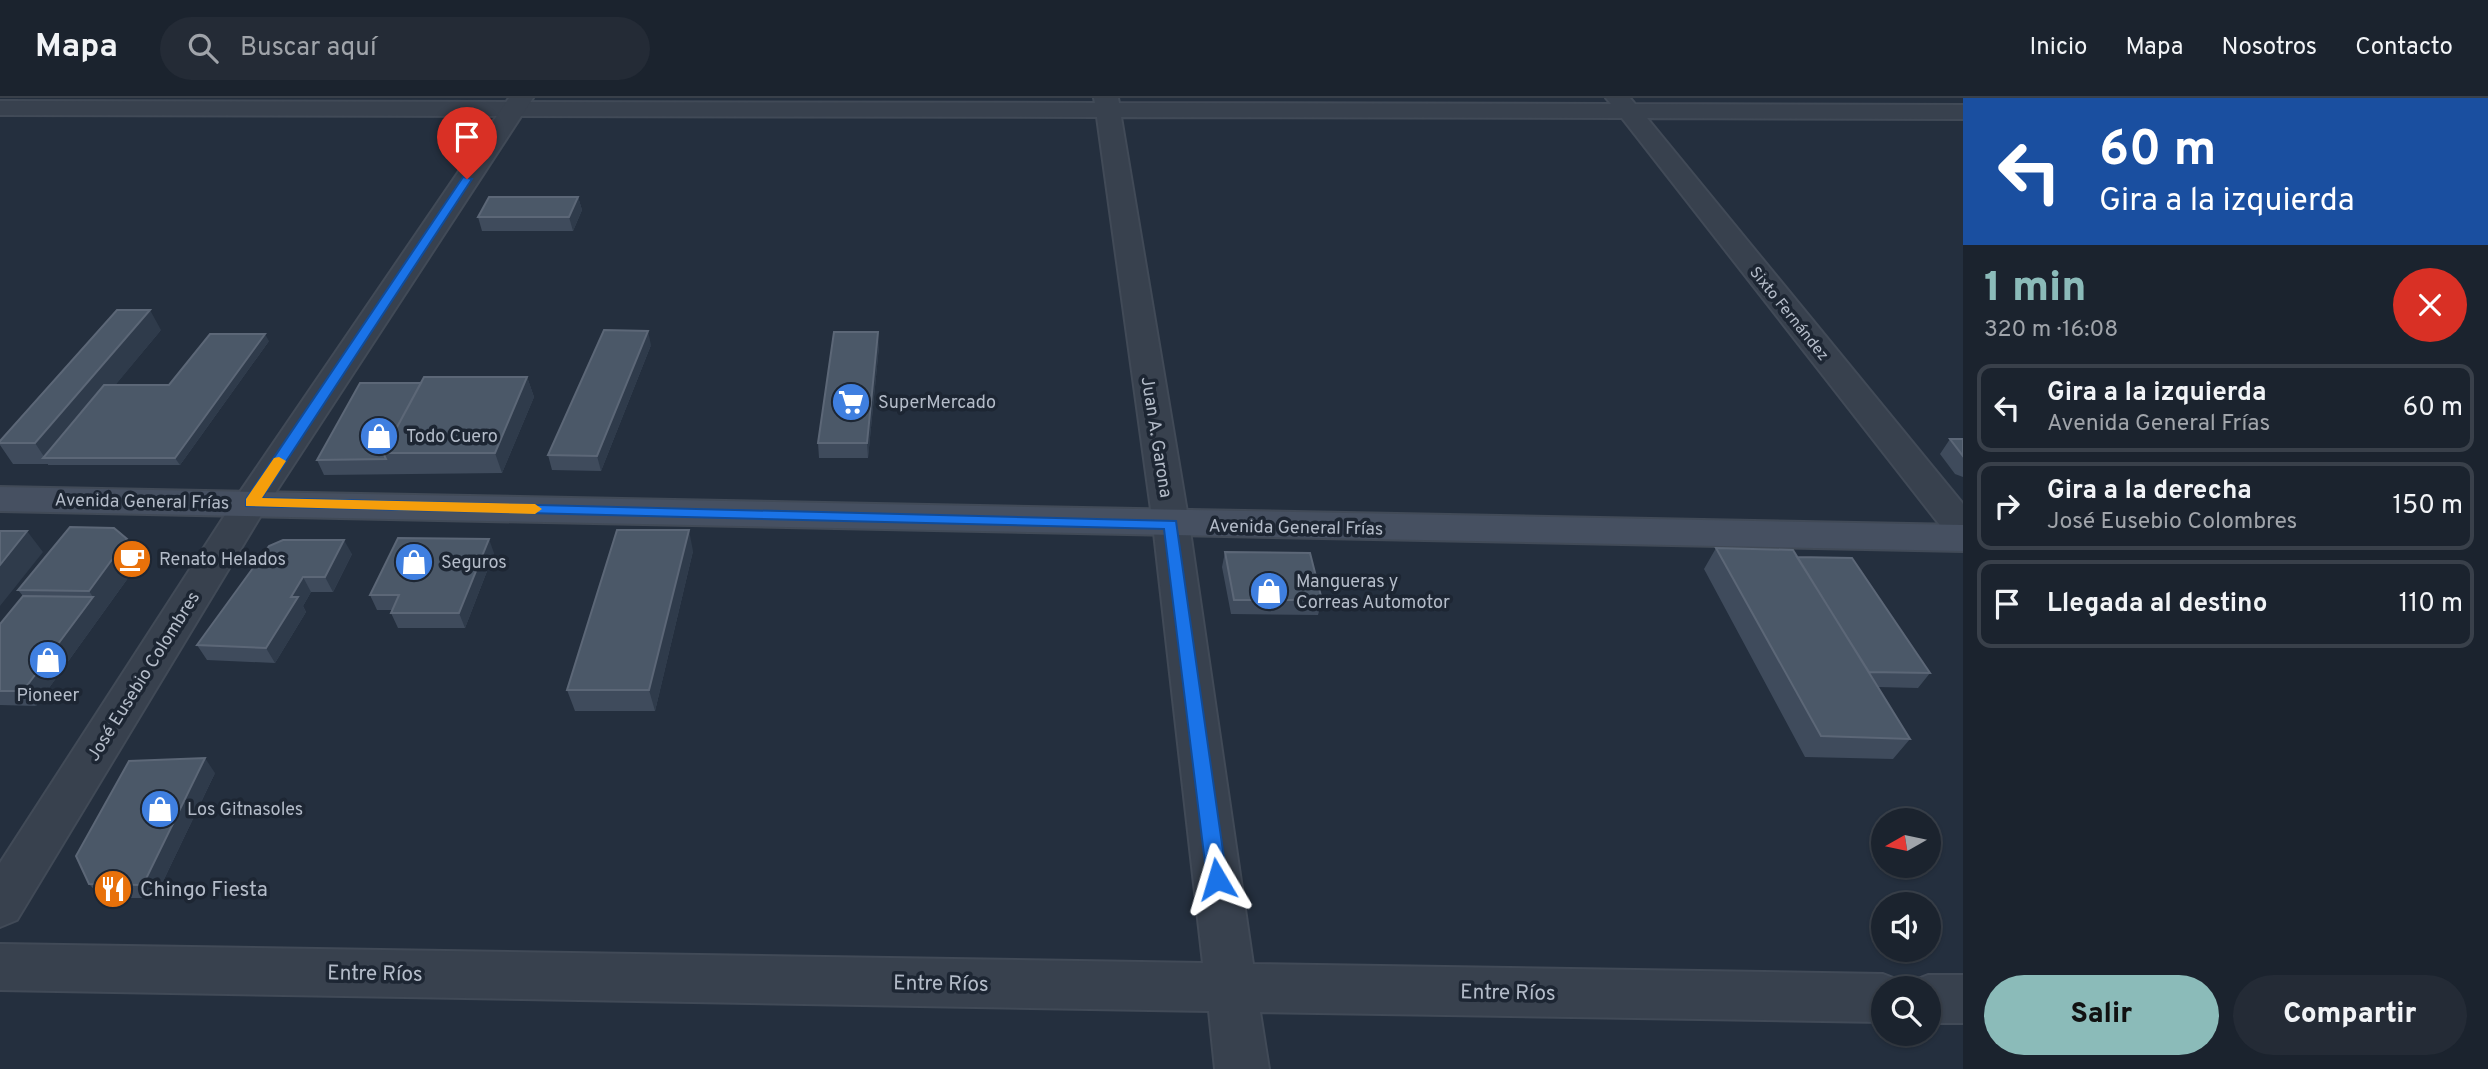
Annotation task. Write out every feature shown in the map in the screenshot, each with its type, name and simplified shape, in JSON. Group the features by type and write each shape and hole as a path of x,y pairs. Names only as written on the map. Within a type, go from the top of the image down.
{"main road":[{"name":"Avenida General Frías","path":"0,499 1963,538"}],"street":[{"path":"0,108 517,104 1623,104 1963,112"},
{"name":"José Eusebio Colombres","path":"0,905 251,503 517,104"},
{"name":"Juan A. Garona","path":"1107,104 1171,524 1242,1069"},
{"name":"Sixto Fernández","path":"1623,104 1963,529"},
{"name":"Entre Ríos","path":"0,967 1871,998"},
{"path":"1941,999 1963,999"}],"building":[{"path":"489,197 578,197 569,217 478,217"},
{"path":"117,310 150,310 35,443 0,443 0,441"},
{"path":"604,330 648,331 597,456 548,455"},
{"name":"SuperMercado","path":"834,332 878,332 867,443 818,443"},
{"path":"210,334 265,334 175,458 43,458 104,385 169,385"},
{"path":"424,377 527,377 495,453 383,453"},
{"path":"360,383 421,383 383,453 386,459 317,460"},
{"path":"1950,439 1963,439 1963,456"},
{"path":"70,527 114,528 127,539 89,591 18,590"},
{"path":"617,530 689,530 649,690 567,690"},
{"path":"0,531 27,531 0,565"},
{"path":"398,538 489,539 459,613 391,613 399,595 370,595"},
{"path":"283,540 344,540 325,577 303,577 291,597 298,597 266,648 197,645 269,546"},
{"path":"1716,548 1793,550 1910,739 1821,736"},
{"name":"Mangueras y Correas Automotor","path":"1225,552 1310,553 1322,600 1234,600"},
{"path":"1797,557 1852,558 1930,673 1869,672"},
{"path":"23,596 93,597 23,691 0,691 0,624"},
{"path":"205,758 143,885 89,884 76,856 129,761"}],"slow traffic":[{"path":"279,461 251,503 535,509"}],"place":[{"name":"SuperMercado","path":"851,402"},
{"name":"Todo Cuero","path":"379,436"},
{"name":"Renato Helados","path":"132,559"},
{"name":"Seguros","path":"414,562"},
{"name":"Mangueras y Correas Automotor","path":"1269,591"},
{"name":"Pioneer","path":"48,660"},
{"name":"Los Gitnasoles","path":"160,809"},
{"name":"Chingo Fiesta","path":"113,889"}],"route":[{"path":"467,179 251,503 1171,524 1217,879"}]}
